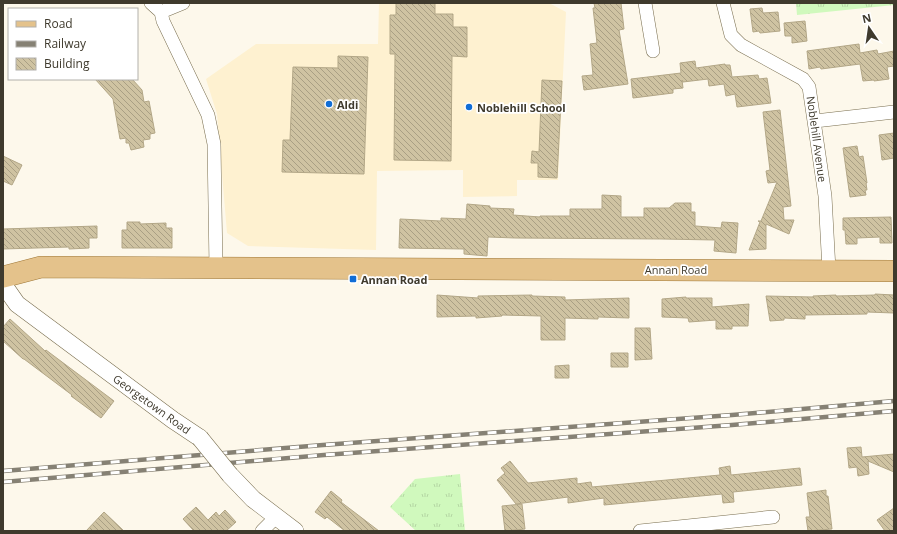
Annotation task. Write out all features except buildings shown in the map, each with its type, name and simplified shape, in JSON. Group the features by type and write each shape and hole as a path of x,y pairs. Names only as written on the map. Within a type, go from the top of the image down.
{"main road":[{"name":"Annan Road","path":"3,277 42,267 894,271"}],"street":[{"path":"151,3 161,12 163,21 208,116 214,144 216,267"},
{"path":"161,12 182,3"},
{"path":"645,3 652,51"},
{"name":"Noblehill Avenue","path":"723,3 730,35 741,45 803,79 809,87 825,196 829,270"},
{"path":"815,121 894,112"},
{"name":"Georgetown Road","path":"3,284 17,304 173,420 200,438 230,475 253,499 295,531"},
{"path":"262,531 276,517"},
{"path":"640,531 722,527 773,517"}],"shaded area":[{"path":"379,3 549,3 566,12 558,180 517,180 517,196 463,197 463,170 377,171 376,250 248,246 227,233 217,114 206,79 256,44 378,44"}],"green space":[{"path":"796,3 894,3 894,5 797,15"},
{"path":"460,474 465,531 416,531 390,507 415,479"}],"railway":[{"path":"3,471 323,445 732,415 894,401"},
{"path":"3,482 324,455 732,425 894,411"}],"place":[{"name":"Aldi","path":"329,104"},
{"name":"Noblehill School","path":"469,107"},
{"name":"Annan Road","path":"353,279"}]}
